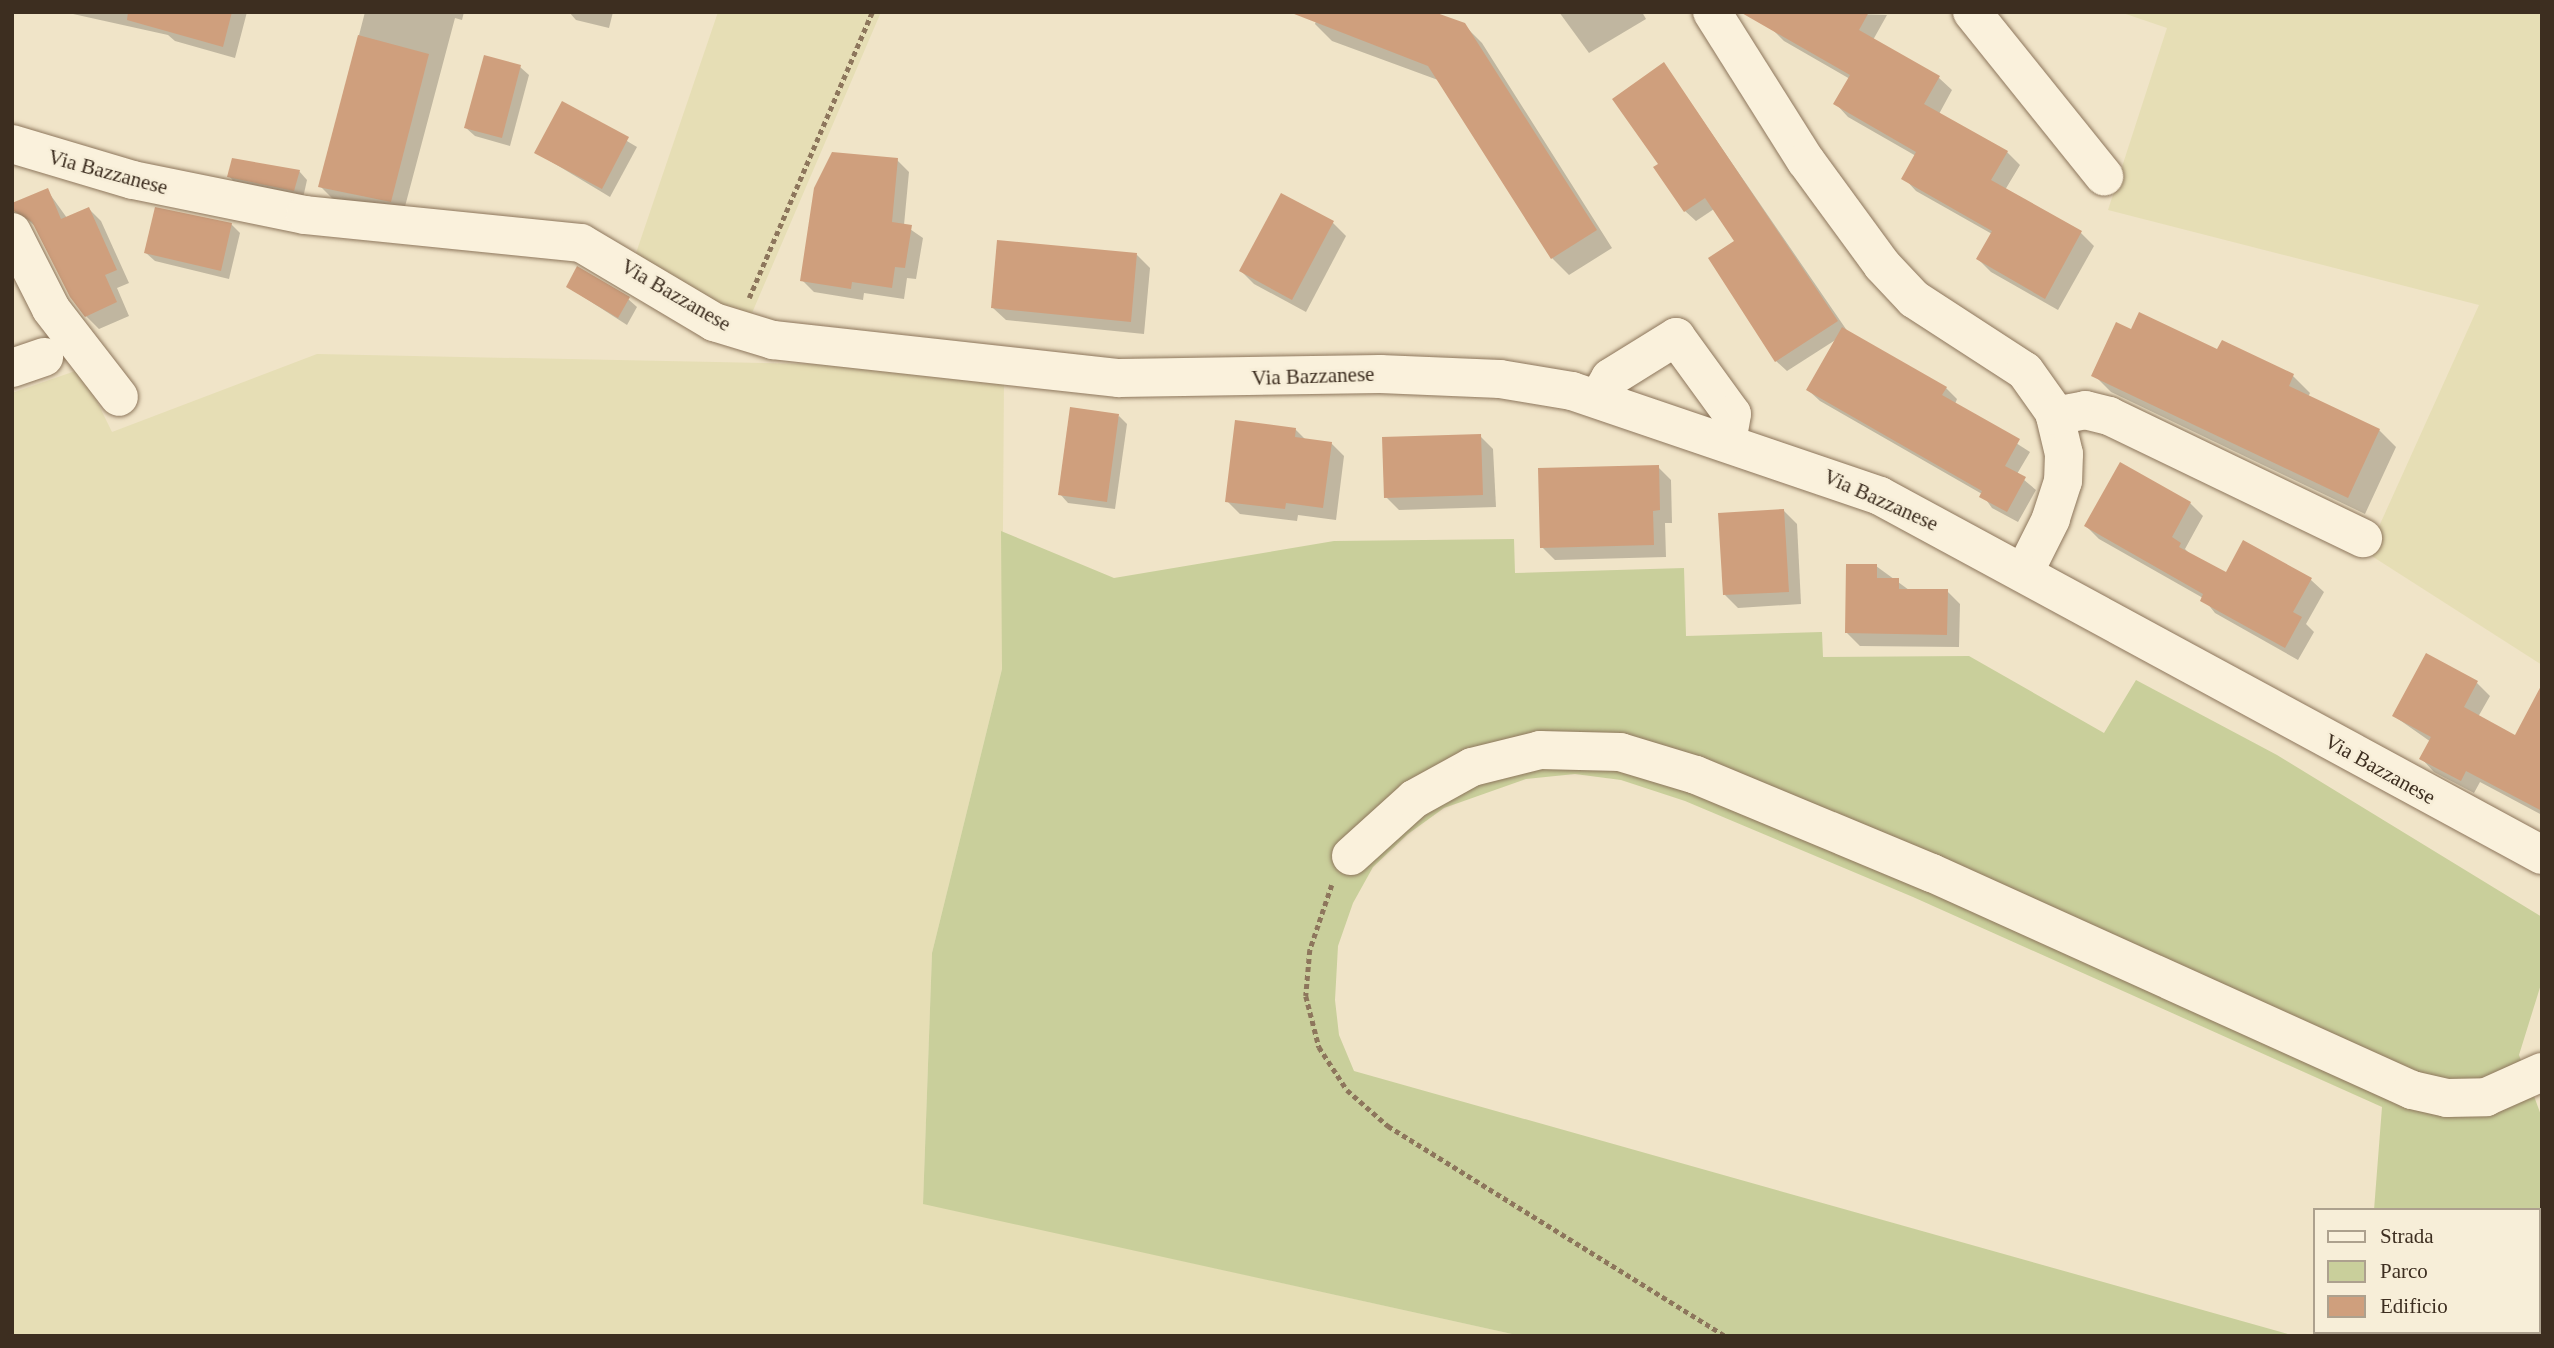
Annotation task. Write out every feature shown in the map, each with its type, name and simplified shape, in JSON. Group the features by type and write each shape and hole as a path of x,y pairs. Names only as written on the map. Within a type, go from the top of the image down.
{"street":[{"path":"1712,12 1806,161 1882,265 1914,299 2025,371 2055,416 2064,454 2063,481 2051,519 2025,571"},
{"path":"1972,12 2104,176"},
{"name":"Via Bazzanese","path":"12,144 124,178 306,215 582,243 735,331 773,340 1119,378 1424,375 1532,382 1598,400 1853,484 2025,571 2542,855"},
{"path":"12,232 47,303 119,397"},
{"path":"1598,400 1610,378 1676,337 1732,414 1727,442"},
{"path":"2055,416 2080,410 2109,416 2363,538"},
{"path":"1351,856 1413,799 1485,762 1567,748 1631,754 1696,775 1920,868 2421,1093 2460,1099 2486,1097 2542,1072"}],"path":[{"path":"735,331 872,12"},
{"path":"1351,856 1327,898 1306,981 1312,1030 1342,1084 1388,1126 1725,1336"}],"shaded area":[{"path":"718,12 881,12 749,320 635,256"},
{"path":"2120,12 2542,12 2542,665 2367,553 2479,305 2108,210 2167,28"},
{"path":"317,354 812,364 1004,379 1002,669 932,953 923,1203 1521,1336 12,1336 12,393 81,369 112,432"}],"green space":[{"path":"1001,531 1114,578 1334,541 1514,539 1515,573 1684,568 1686,636 1822,632 1823,657 1969,656 2104,733 2136,680 2277,755 2542,917 2542,981 2519,1055 2542,1118 2542,1336 2363,1336 2540,1334 2540,1208 2374,1208 2382,1107 1913,897 1685,801 1621,780 1575,774 1526,779 1444,808 1408,834 1373,867 1353,903 1338,946 1335,1000 1339,1035 1354,1071 2295,1336 1521,1336 923,1204 932,953 1002,669"}],"building":[{"path":"128,12 232,12 223,47 127,20"},
{"path":"1289,12 1434,12 1465,23 1597,230 1551,259 1428,66"},
{"path":"1740,12 1869,12 1859,30 1940,76 1924,104 2008,151 1991,180 2082,231 2045,299 1976,259 1992,231 1901,179 1916,152 1833,104 1850,75"},
{"path":"358,35 429,54 391,202 318,187"},
{"path":"484,55 521,65 502,138 464,128"},
{"path":"1664,62 1838,321 1775,362 1708,258 1734,241 1705,198 1684,212 1653,167 1658,164 1612,99"},
{"path":"562,101 629,137 602,189 534,153"},
{"path":"832,152 898,158 892,222 912,225 905,268 895,267 892,288 852,282 851,289 800,281 814,188"},
{"path":"232,158 300,170 294,191 227,177"},
{"path":"48,188 61,219 89,207 117,270 105,275 117,302 85,317 70,297 32,222 12,210 12,203"},
{"path":"1281,193 1334,221 1292,300 1239,271"},
{"path":"155,207 232,223 221,271 144,253"},
{"path":"997,240 1137,253 1131,322 991,308"},
{"path":"577,266 630,297 618,318 566,287"},
{"path":"2139,312 2217,349 2222,340 2294,374 2289,386 2380,429 2348,498 2091,376 2116,322 2131,329"},
{"path":"1842,327 1947,387 1942,395 2020,439 2005,466 2026,477 2007,512 1979,497 1982,491 1806,390"},
{"path":"1070,407 1119,414 1107,502 1058,495"},
{"path":"1235,420 1296,428 1295,437 1332,442 1323,508 1286,503 1285,509 1225,502"},
{"path":"1481,434 1483,495 1384,498 1382,437"},
{"path":"2120,462 2191,502 2172,537 2181,543 2179,547 2226,572 2243,540 2312,578 2293,612 2302,617 2285,648 2200,601 2203,594 2084,526"},
{"path":"1659,465 1660,510 1653,511 1654,545 1540,548 1538,468"},
{"path":"1784,509 1789,592 1723,595 1718,513"},
{"path":"1846,564 1877,564 1877,578 1899,578 1899,589 1948,589 1947,635 1845,633"},
{"path":"2426,653 2478,681 2464,707 2515,735 2542,684 2542,811 2466,771 2461,781 2419,759 2431,737 2392,716"}]}
